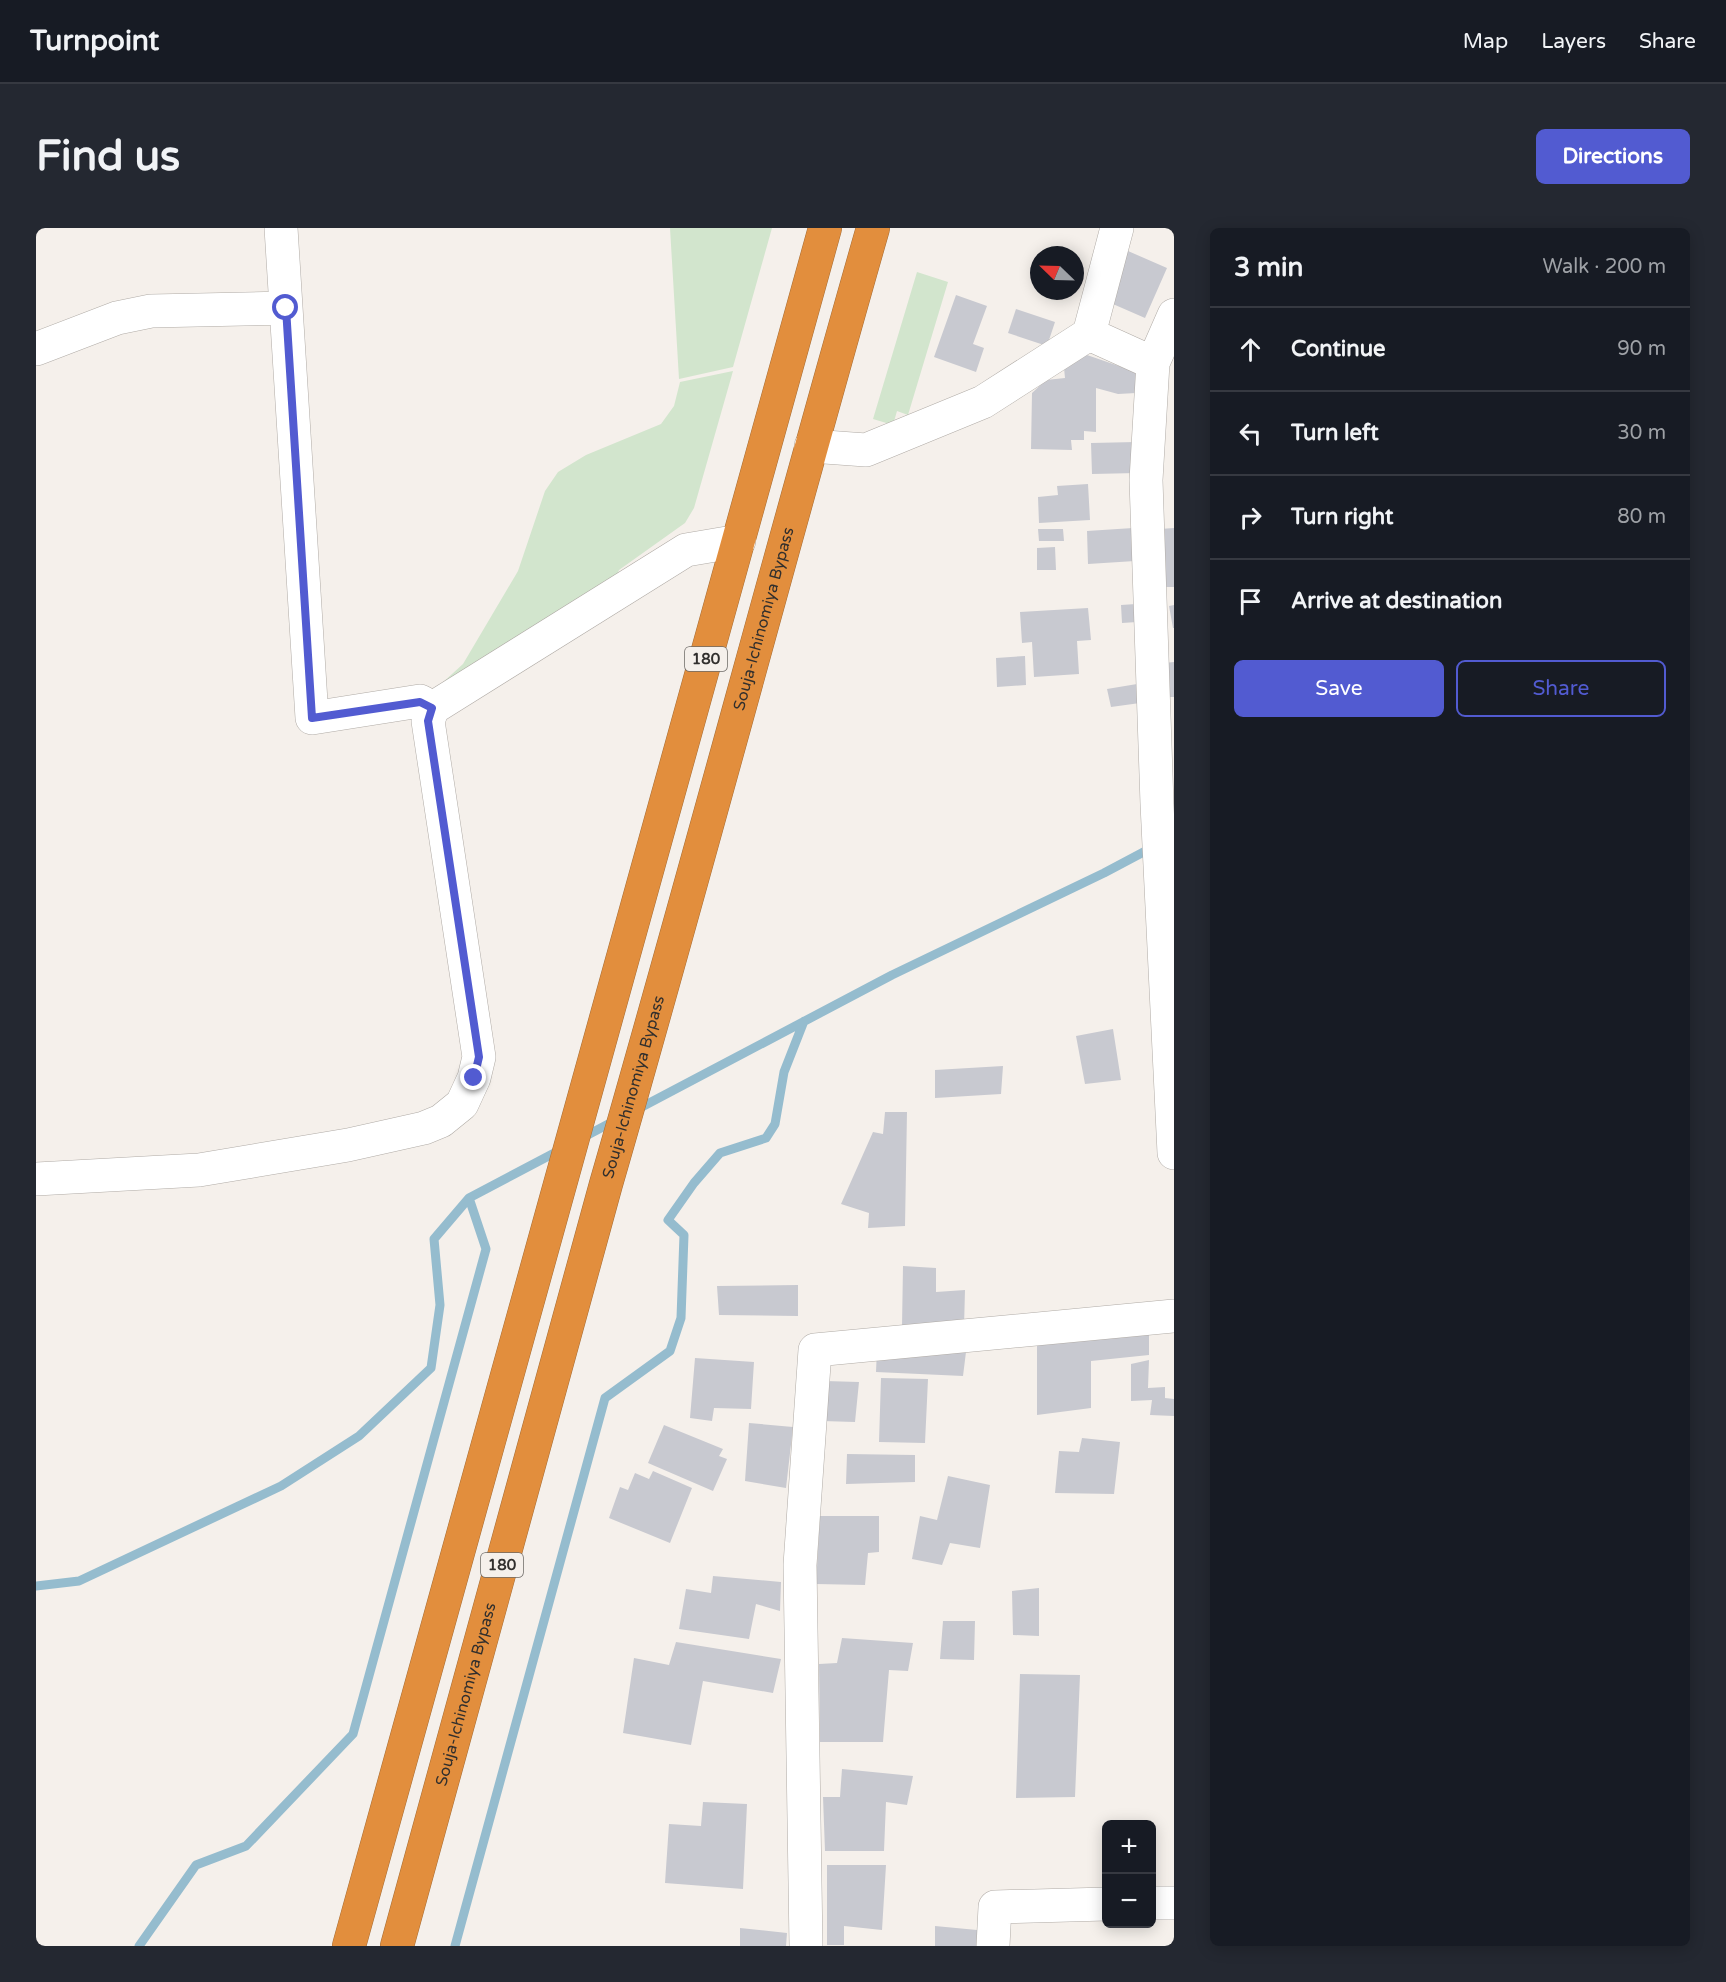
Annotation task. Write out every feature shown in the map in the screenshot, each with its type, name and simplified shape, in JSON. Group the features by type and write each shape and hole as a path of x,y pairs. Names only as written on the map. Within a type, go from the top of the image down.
{"highway":[{"name":"180","path":"349,1946 825,228"},
{"name":"Souja-Ichinomiya Bypass","path":"397,1946 606,1184 873,228"},
{"path":"749,503 792,514"}],"street":[{"path":"282,228 312,718 420,702 432,708"},
{"path":"811,446 866,450 983,402 1089,334 1118,228"},
{"path":"36,349 117,318 151,311 286,308"},
{"path":"1174,315 1153,363 1146,480 1156,804 1174,1153"},
{"path":"1089,334 1153,363"},
{"path":"36,1179 199,1170 348,1145 424,1128 441,1121 462,1104 474,1078 479,1057 428,721 432,708 686,550 739,541"},
{"path":"806,1946 800,1565 815,1350 1174,1316"},
{"path":"1156,1903 1174,1903"},
{"path":"993,1946 995,1907 1102,1904"}],"green space":[{"path":"670,228 772,228 733,367 679,379"},
{"path":"917,272 948,282 908,415 897,411 893,425 873,419"},
{"path":"733,371 694,508 685,523 619,570 616,578 441,684 463,664 518,571 545,491 558,472 586,455 661,424 674,406 680,382"}],"building":[{"path":"1128,251 1167,268 1145,318 1106,301"},
{"path":"956,295 987,306 973,344 984,348 976,372 934,357"},
{"path":"1016,309 1055,322 1047,346 1008,333"},
{"path":"1087,355 1142,374 1136,393 1118,394 1096,388 1096,432 1084,431 1084,440 1071,440 1072,450 1031,449 1032,393 1046,380 1065,378 1064,368"},
{"path":"1136,442 1137,473 1092,474 1091,443"},
{"path":"1088,484 1090,520 1039,523 1038,497 1058,495 1057,486"},
{"path":"1133,528 1135,561 1088,564 1087,531"},
{"path":"1174,528 1174,587 1162,587 1160,529"},
{"path":"1038,529 1063,529 1064,541 1039,541"},
{"path":"1055,547 1056,570 1037,570 1037,548"},
{"path":"1136,604 1137,622 1122,623 1121,605"},
{"path":"1174,605 1174,628 1173,628 1169,606"},
{"path":"1088,608 1091,640 1077,641 1079,674 1034,677 1032,642 1022,643 1020,612"},
{"path":"1025,656 1026,685 997,687 996,658"},
{"path":"1174,662 1174,697 1167,697 1164,663"},
{"path":"1137,684 1140,703 1111,707 1107,689"},
{"path":"1113,1029 1121,1080 1085,1084 1076,1036"},
{"path":"1003,1066 1001,1094 935,1098 935,1070"},
{"path":"885,1112 907,1112 905,1226 868,1228 869,1213 841,1204 873,1132 883,1134"},
{"path":"903,1266 936,1268 936,1292 965,1290 964,1327 902,1327"},
{"path":"798,1285 798,1316 719,1315 717,1286"},
{"path":"1149,1332 1149,1355 1091,1361 1091,1408 1037,1415 1037,1342"},
{"path":"877,1349 966,1352 963,1376 876,1372"},
{"path":"695,1358 754,1362 751,1409 714,1408 712,1421 690,1418"},
{"path":"1149,1360 1148,1388 1165,1387 1165,1398 1174,1399 1174,1416 1150,1415 1152,1400 1131,1401 1131,1364"},
{"path":"881,1378 928,1379 925,1443 879,1442"},
{"path":"825,1381 859,1382 855,1422 822,1421"},
{"path":"749,1423 793,1427 786,1488 745,1481"},
{"path":"664,1425 723,1449 719,1456 727,1459 713,1491 648,1463"},
{"path":"1082,1438 1120,1442 1114,1494 1055,1493 1059,1451 1079,1452"},
{"path":"847,1454 915,1455 915,1482 846,1484"},
{"path":"653,1471 692,1488 670,1543 609,1518 620,1487 628,1490 635,1473 649,1479"},
{"path":"948,1476 990,1485 980,1548 950,1543 942,1565 912,1559 920,1516 937,1520"},
{"path":"820,1516 879,1516 879,1552 868,1553 865,1585 816,1584"},
{"path":"713,1576 781,1582 780,1611 756,1604 749,1639 679,1629 686,1589 711,1593"},
{"path":"1039,1588 1039,1636 1013,1635 1012,1591"},
{"path":"943,1621 975,1621 974,1660 940,1659"},
{"path":"842,1638 913,1643 908,1671 889,1670 883,1742 820,1742 819,1664 837,1663"},
{"path":"676,1642 781,1659 773,1693 703,1681 691,1745 623,1733 634,1658 669,1665"},
{"path":"1020,1674 1080,1675 1075,1797 1016,1798"},
{"path":"842,1769 913,1776 907,1805 886,1802 884,1851 825,1851 823,1797 840,1797"},
{"path":"703,1802 747,1804 743,1889 665,1883 669,1824 701,1826"},
{"path":"827,1865 886,1865 882,1930 844,1926 844,1945 827,1945"},
{"path":"935,1926 977,1930 977,1946 935,1946"},
{"path":"740,1928 787,1933 786,1946 740,1946"}],"waterway":[{"path":"636,1110 892,975 1153,847"},
{"path":"455,1946 605,1398 670,1351 681,1318 684,1235 668,1220 694,1183 720,1153 766,1138 775,1124 784,1072 804,1021"},
{"path":"580,1139 616,1120"},
{"path":"36,1586 79,1581 281,1486 359,1436 431,1368 440,1305 434,1239 469,1198 560,1150"},
{"path":"139,1946 196,1865 246,1846 353,1734 486,1249 469,1198"}],"route":[{"path":"286,308 312,718 420,702 432,708 428,721 479,1057 474,1078"}]}
